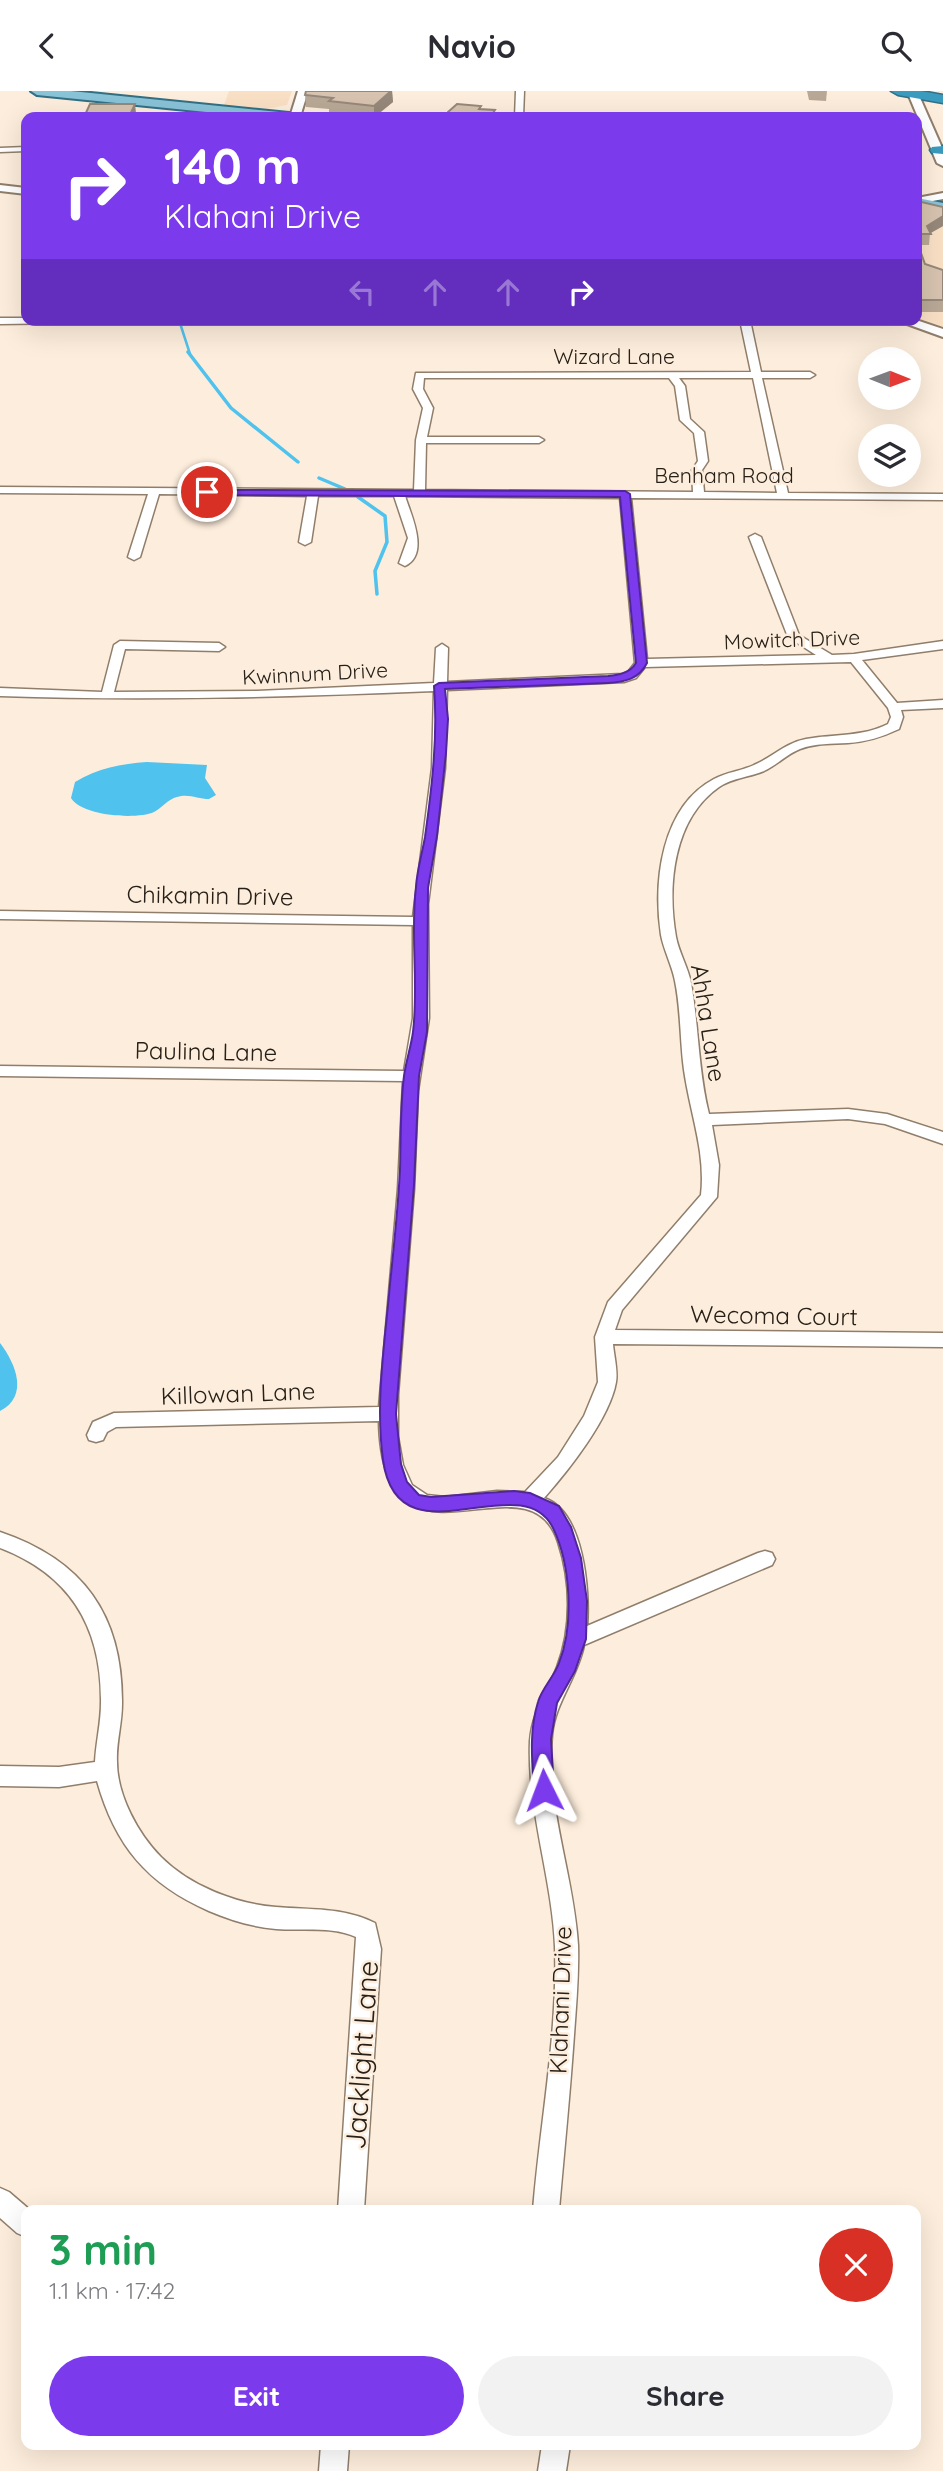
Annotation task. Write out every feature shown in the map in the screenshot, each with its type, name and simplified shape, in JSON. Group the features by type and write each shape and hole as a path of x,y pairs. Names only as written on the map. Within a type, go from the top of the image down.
{"highway":[{"path":"898,91 943,99"},
{"path":"928,91 943,94"}],"main road":[{"path":"37,91 241,112"},
{"path":"297,112 303,91"},
{"path":"913,92 941,154"},
{"path":"0,188 21,190"},
{"path":"922,200 943,196"},
{"path":"922,202 943,207"},
{"path":"921,326 943,333"}],"street":[{"path":"519,112 520,91"},
{"path":"0,150 21,149"},
{"path":"0,321 21,321"},
{"path":"747,326 783,495"},
{"name":"Wizard Lane","path":"421,440 428,408 418,389 419,375 810,375"},
{"path":"673,377 680,386 685,420 699,432 703,461 697,470 699,495"},
{"path":"419,493 421,440 539,440"},
{"name":"Benham Road","path":"0,490 943,497"},
{"path":"134,557 154,492"},
{"path":"305,543 313,493"},
{"path":"398,493 414,538 405,563"},
{"path":"625,494 641,663"},
{"path":"755,537 794,636 827,657"},
{"path":"107,696 120,645 219,647"},
{"name":"Mowitch Drive","path":"641,663 853,658 943,645"},
{"path":"442,648 439,686 442,719 437,789 422,888 420,921 420,1032 411,1076 406,1185 388,1414 392,1464 400,1485 413,1500 431,1505 514,1498 530,1500"},
{"path":"853,658 894,707 943,704"},
{"name":"Kwinnum Drive","path":"0,692 107,696 257,695 608,680 632,675 641,663"},
{"name":"Ahha Lane","path":"530,1500 565,1462 592,1417 607,1383 604,1337 614,1307 709,1197 713,1174 704,1121 692,1075 683,981 669,937 666,905 671,850 680,823 696,798 714,784 729,776 765,766 789,747 809,742 858,740 881,734 894,726 897,717 894,707"},
{"name":"Chikamin Drive","path":"0,915 420,921"},
{"name":"Paulina Lane","path":"0,1071 411,1076"},
{"path":"704,1121 848,1114 887,1119 943,1138"},
{"name":"Wecoma Court","path":"604,1337 943,1340"},
{"name":"Killowan Lane","path":"96,1435 100,1427 114,1420 388,1414"},
{"name":"Klahani Drive","path":"530,1500 552,1511 562,1527 572,1558 578,1601 577,1639 566,1671 548,1701 541,1739 544,1790 559,1878 566,1945 562,2029 546,2205"},
{"name":"Jacklight Lane","path":"0,1540 46,1558 72,1582 94,1613 108,1655 112,1703 106,1770 117,1806 145,1855 179,1884 227,1909 272,1918 352,1921 367,1930 369,1949 351,2205"},
{"path":"577,1639 765,1559"},
{"path":"0,1776 59,1777 106,1770"},
{"path":"0,2201 21,2220"},
{"path":"333,2471 335,2450"},
{"path":"552,2471 555,2450"}],"shaded area":[{"path":"229,91 292,91 287,105 266,109 224,105"},
{"path":"922,210 943,215 943,328 922,322"}],"water":[{"path":"147,762 207,765 205,778 216,795 209,799 181,796 154,812 135,816 110,815 86,809 71,798 75,782 92,773 110,767"},
{"path":"0,1343 15,1370 17,1388 9,1405 0,1411"}],"building":[{"path":"306,91 391,91 374,106 329,101 333,98 305,95"},
{"path":"90,104 135,104 131,112 86,112"},
{"path":"457,104 495,110 494,112 448,112"},
{"path":"922,202 943,207 943,216 927,226 931,234 922,234"},
{"path":"922,256 925,264 943,270 943,300 922,300"}],"waterway":[{"path":"181,326 190,354"},
{"path":"188,352 231,408 298,462"},
{"path":"319,478 345,489"},
{"path":"358,497 385,516 387,542 375,571 377,594"}],"route":[{"path":"207,492 625,494 641,663 638,669 624,678 608,680 439,686 442,719 440,753 422,888 420,1032 411,1076 406,1185 388,1414 392,1464 400,1485 413,1500 431,1505 514,1498 530,1500 552,1511 562,1527 572,1558 578,1601 577,1639 566,1671 548,1701 541,1739 544,1790"}]}
